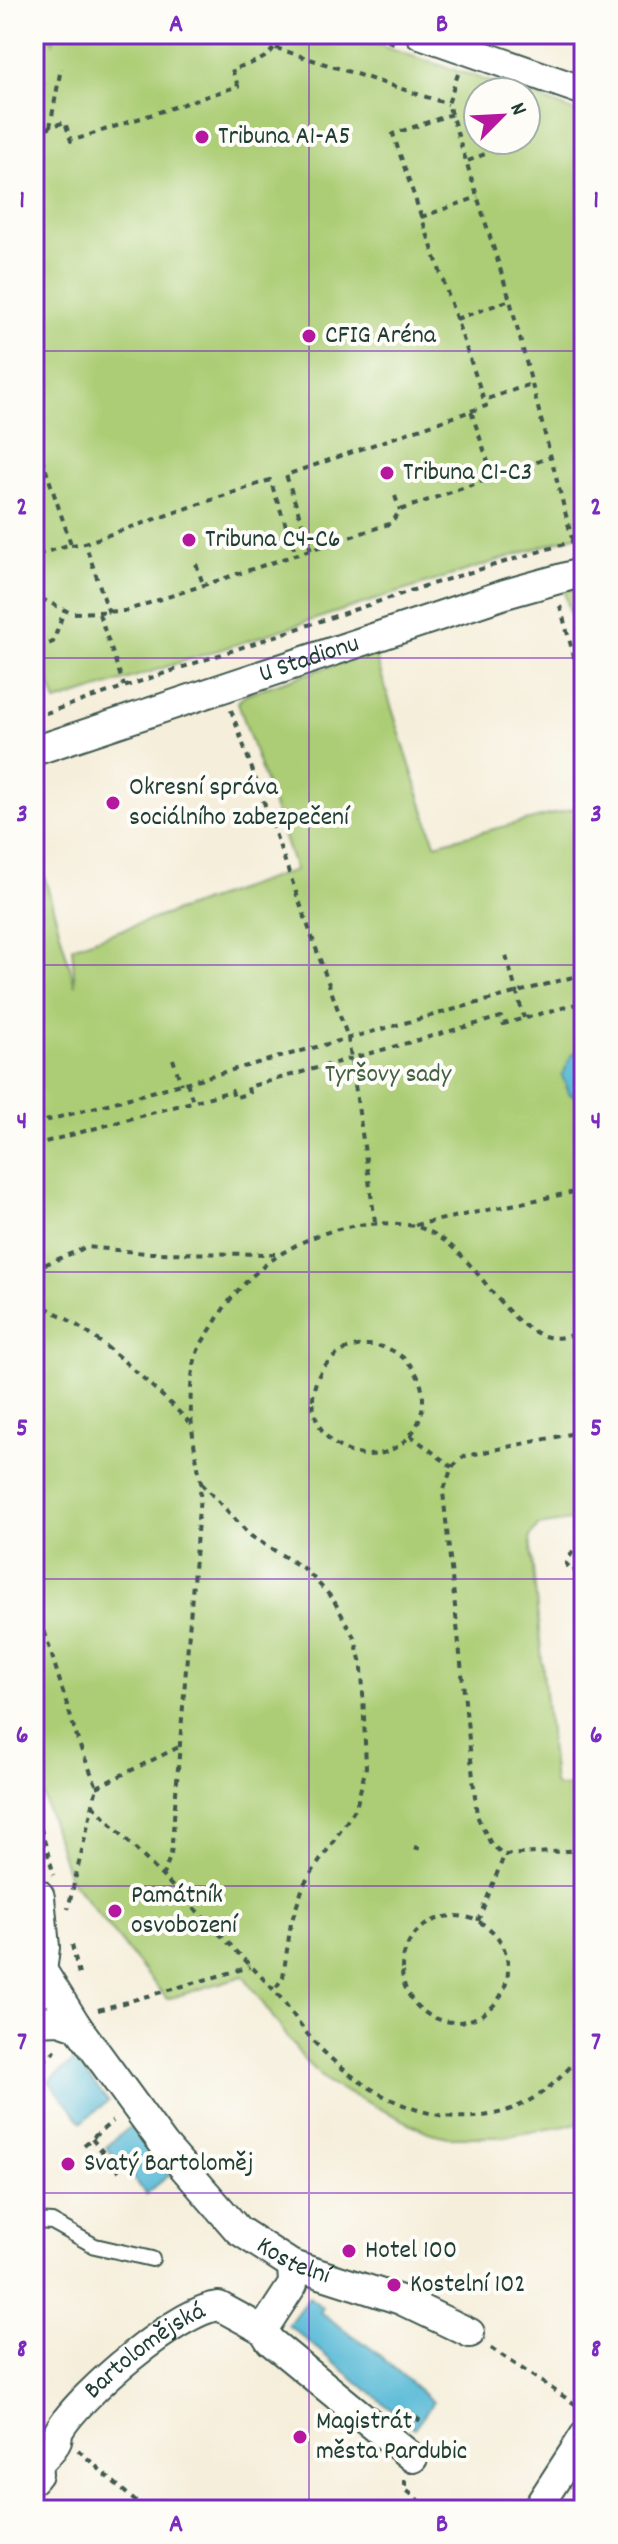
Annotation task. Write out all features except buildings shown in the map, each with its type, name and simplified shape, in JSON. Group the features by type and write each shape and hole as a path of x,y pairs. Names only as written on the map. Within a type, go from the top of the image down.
{"street":[{"path":"420,34 584,91"},
{"name":"U Stadionu","path":"34,751 582,573"},
{"path":"36,1977 55,1901"},
{"name":"Kostelní","path":"36,1977 82,2020 215,2207 252,2241 292,2265 401,2300 470,2333"},
{"path":"34,2021 82,2020"},
{"path":"263,2330 293,2284 292,2265"},
{"name":"Bartolomějská","path":"34,2479 38,2474 37,2465 56,2443 58,2431 122,2362 205,2309 226,2308 263,2330 270,2341 413,2458"},
{"path":"536,2510 583,2416"}],"lane":[{"path":"34,2221 52,2222 95,2246 152,2259"}],"path":[{"path":"116,34 148,43"},
{"path":"34,132 65,122 71,141 238,86 232,69 267,58 276,48 280,34"},
{"path":"276,48 448,104"},
{"path":"50,127 61,68"},
{"path":"456,80 448,104 510,300 582,573"},
{"path":"311,550 286,475 378,446 486,406 393,134 452,114"},
{"path":"467,162 481,156"},
{"path":"421,217 478,197"},
{"path":"456,319 510,300"},
{"path":"484,400 532,384"},
{"path":"471,411 493,477"},
{"path":"34,435 71,544"},
{"path":"34,589 42,599 83,615 125,611 392,523 400,510 551,457"},
{"path":"34,462 42,459"},
{"path":"34,556 180,514 270,480 296,554"},
{"path":"395,496 400,510"},
{"path":"34,717 425,586 584,538"},
{"path":"85,543 109,613"},
{"path":"196,564 204,585"},
{"path":"553,581 584,693"},
{"path":"38,648 53,642 64,610"},
{"path":"99,614 124,686"},
{"path":"223,688 348,1038 375,1221"},
{"path":"506,956 524,1018"},
{"path":"34,1124 584,974"},
{"path":"34,1145 232,1091 234,1098 249,1093 248,1087 501,1017 503,1024 584,1002"},
{"path":"173,1059 193,1102"},
{"path":"162,1877 171,1855 201,1483 189,1422 196,1354 226,1303 277,1254 302,1241 375,1221 413,1225 584,1190"},
{"path":"413,1225 461,1254 532,1332 552,1338 584,1332"},
{"path":"34,1269 87,1247 146,1253 277,1254"},
{"path":"34,1303 66,1317 161,1394 189,1422"},
{"path":"359,1345 381,1346 401,1356 416,1372 422,1393 421,1416 410,1435 380,1454 356,1454 335,1444 319,1426 312,1403 321,1369 338,1353 359,1345"},
{"path":"504,1855 487,1836 474,1802 443,1492 452,1467 465,1456 584,1431"},
{"path":"410,1435 452,1467"},
{"path":"201,1483 251,1536 306,1570 333,1599 355,1639 362,1668 366,1767 356,1808 304,1884 293,1914 283,1977 274,1990"},
{"path":"584,1554 573,1551 566,1560 569,1570 583,1570 584,1580"},
{"path":"34,1597 79,1744 97,1787 93,1805 55,1901"},
{"path":"97,1787 179,1747"},
{"path":"34,1805 55,1901"},
{"path":"93,1805 274,1990 317,2045 356,2079 392,2100 440,2118 477,2119 513,2109 557,2080 584,2049"},
{"path":"34,1829 40,1827"},
{"path":"414,1847 425,1850"},
{"path":"504,1855 584,1850"},
{"path":"478,1921 504,1855"},
{"path":"444,1916 478,1921 498,1937 508,1961 505,1987 499,1999 480,2016 468,2021 442,2021 429,2016 406,1990 401,1967 407,1944 422,1926 444,1916"},
{"path":"69,1931 81,1986"},
{"path":"82,2020 250,1967"},
{"path":"84,2145 111,2123"},
{"path":"91,2139 121,2174"},
{"path":"470,2333 583,2416"},
{"path":"58,2431 145,2510"}],"green space":[{"name":"CFIG Aréna","path":"34,34 50,34 53,42 55,34 345,34 473,76 462,76 462,156 542,156 542,99 584,115 584,533 56,702 34,640 34,85 45,81 34,47"},
{"path":"584,586 584,662 564,591"},
{"name":"Tyršovy sady","path":"374,652 435,844 584,806 584,1519 538,1526 530,1537 554,1784 558,1787 584,1786 584,2123 501,2137 448,2137 428,2132 329,2084 305,2061 243,1976 167,1999 69,1878 39,1782 45,1774 34,1736 34,839 75,986 72,947 295,870 238,702 246,694"}],"water":[{"path":"584,1047 584,1101 569,1093 562,1076 572,1054"},
{"path":"75,2060 108,2101 82,2122 49,2081"},
{"path":"130,2127 169,2175 146,2194 106,2147"},
{"path":"309,2297 323,2308 320,2312 372,2349 433,2402 414,2428 288,2325"}],"place":[{"name":"Tribuna A1-A5","path":"202,137"},
{"name":"CFIG Aréna","path":"309,336"},
{"name":"Tribuna C1-C3","path":"387,473"},
{"name":"Tribuna C4-C6","path":"189,540"},
{"name":"Okresní správa sociálního zabezpečení","path":"113,803"},
{"name":"Památník osvobození","path":"115,1911"},
{"name":"Svatý Bartoloměj","path":"68,2164"},
{"name":"Hotel 100","path":"349,2251"},
{"name":"Kostelní 102","path":"394,2285"},
{"name":"Magistrát města Pardubic","path":"300,2437"}]}
